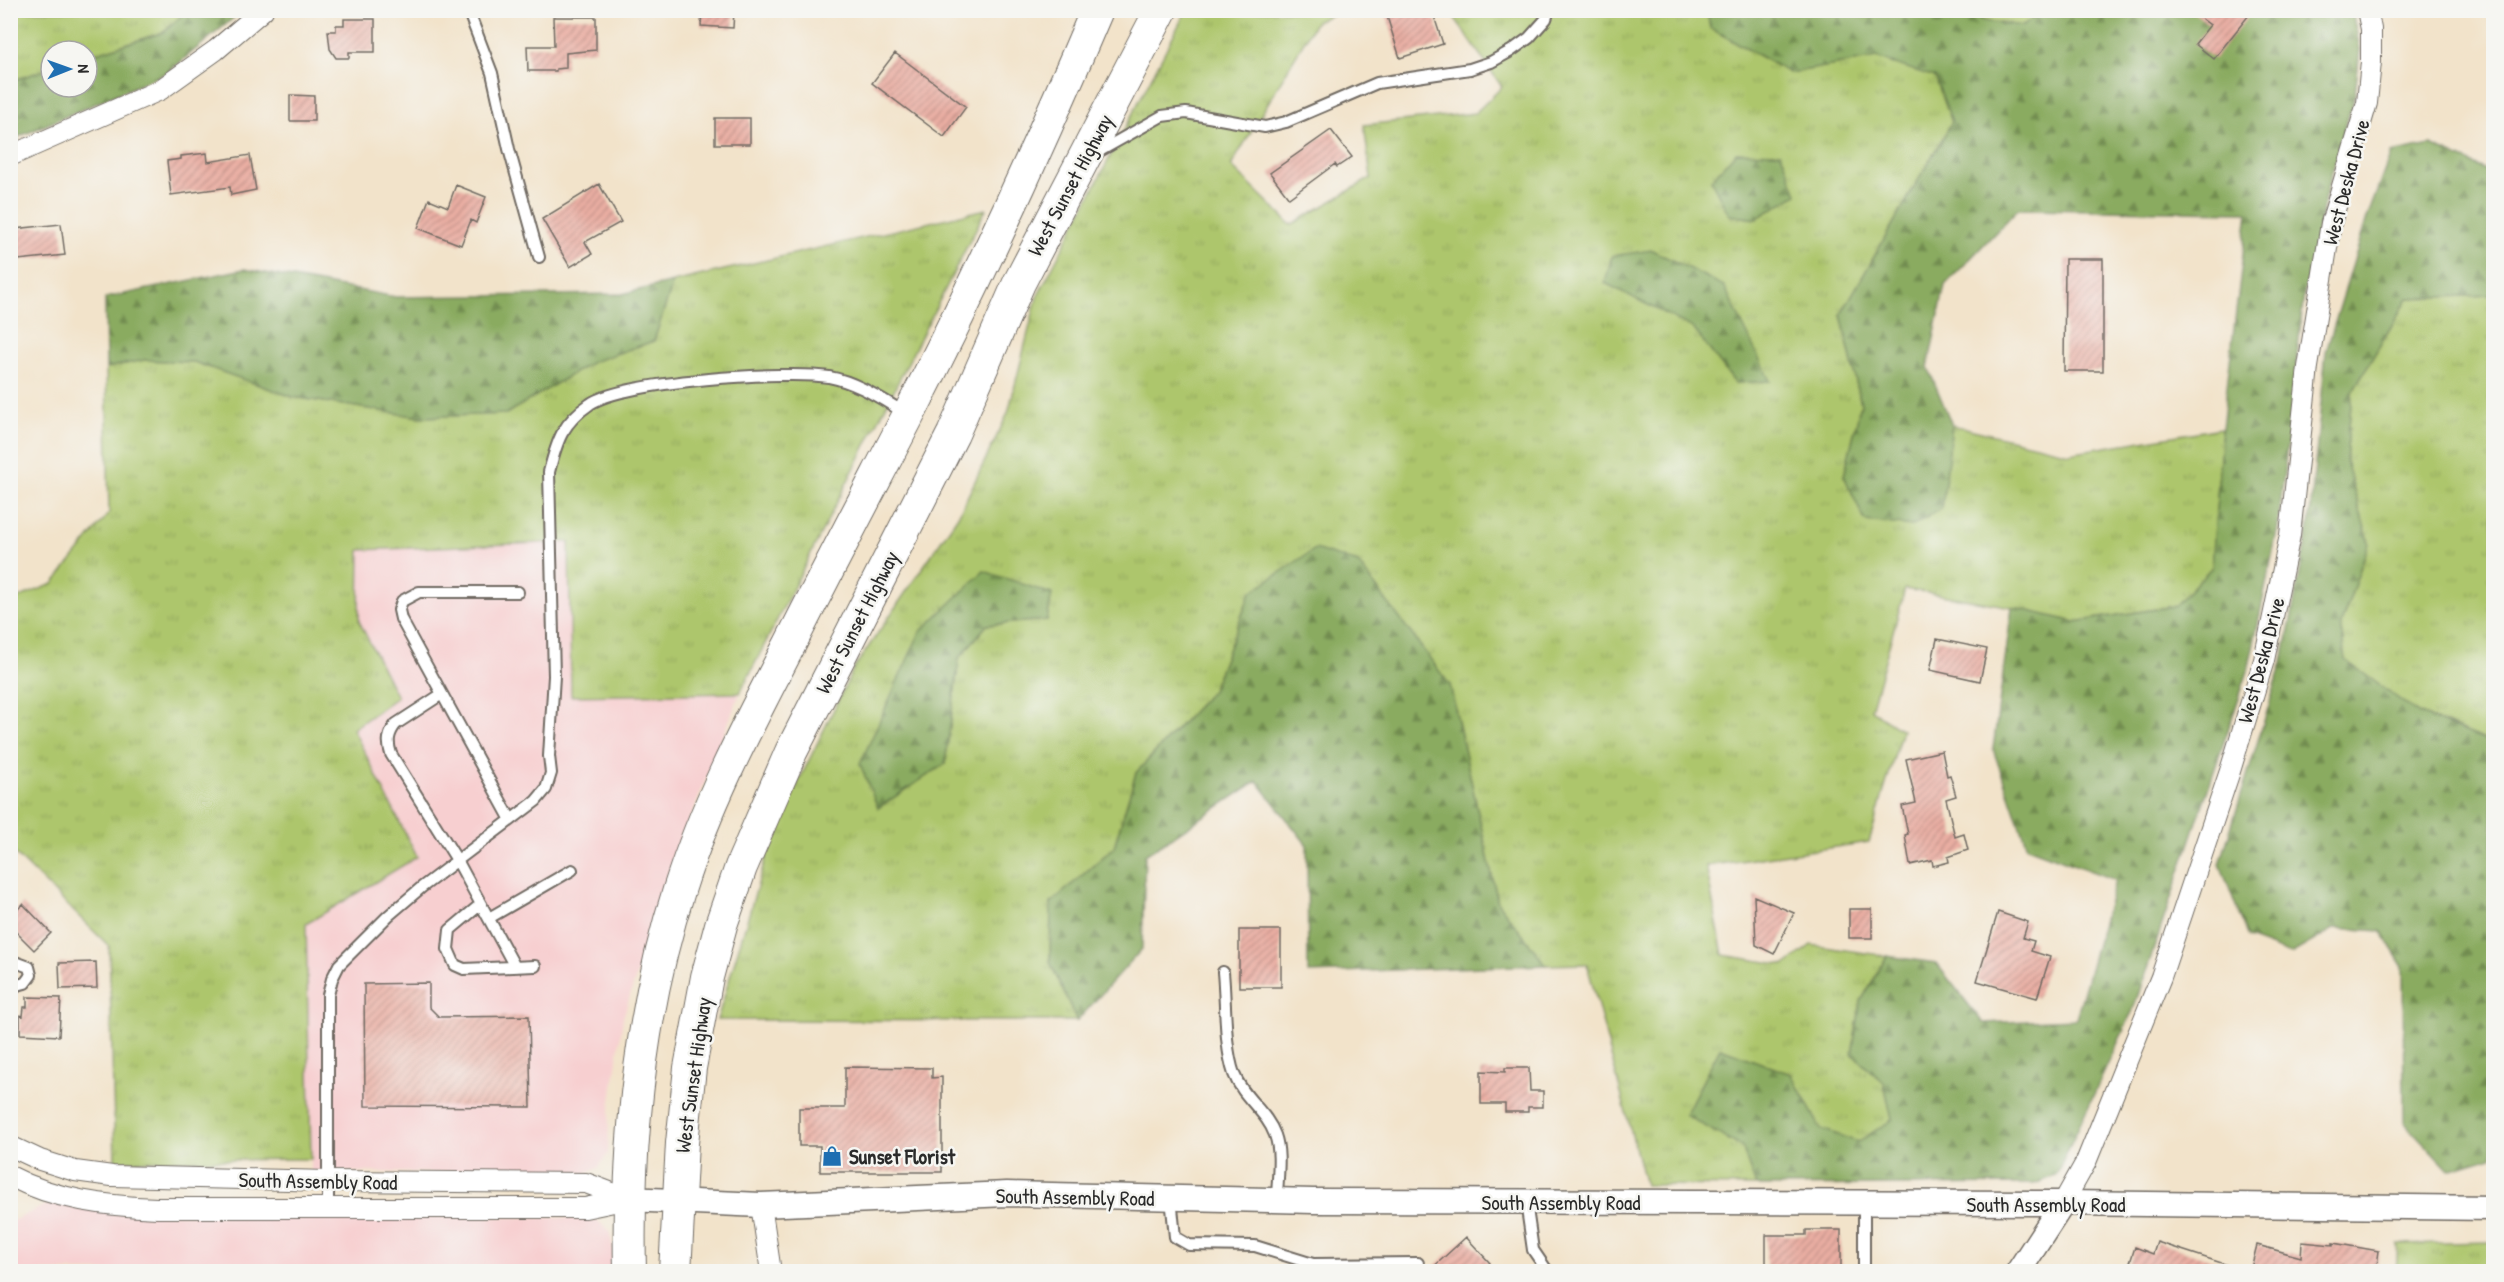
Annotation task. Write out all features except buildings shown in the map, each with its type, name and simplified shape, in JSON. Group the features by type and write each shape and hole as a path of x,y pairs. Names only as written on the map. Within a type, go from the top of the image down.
{"main road":[{"name":"West Sunset Highway","path":"630,1272 628,1199 633,1124 644,1039 660,956 680,885 743,732 909,415 1047,127 1097,10"},
{"name":"West Sunset Highway","path":"675,1272 686,1098 699,1017 719,934 741,867 790,752 953,434 1019,283 1161,10"}],"street":[{"path":"10,156 160,90 216,50 263,10"},
{"name":"West Deska Drive","path":"2018,1272 2063,1203 2086,1162 2161,977 2230,771 2264,660 2290,535 2308,367 2331,223 2367,103 2372,62 2371,29 2367,10"},
{"name":"South Assembly Road","path":"10,1146 40,1160 75,1171 112,1176 586,1183 628,1199"},
{"name":"South Assembly Road","path":"10,1176 26,1184 109,1206 328,1209 585,1208 628,1199 761,1205 1007,1194 1277,1200 2063,1203 2493,1208"},
{"path":"761,1205 771,1272"}],"lane":[{"path":"468,10 492,73 509,149 538,257"},
{"path":"1082,162 1162,116 1186,113 1265,127 1286,122 1377,83 1470,69 1491,62 1511,51 1546,19 1549,10"},
{"path":"328,1209 328,995 339,965 388,916 457,860 536,801 546,789 551,773 549,756 554,676 549,472 557,441 569,423 591,403 615,393 656,385 790,374 830,378 864,390 909,415"},
{"path":"511,820 401,620 399,610 402,601 419,592 518,592"},
{"path":"442,694 396,724 391,730 388,743 391,754 457,860 516,967"},
{"path":"489,918 572,870"},
{"path":"481,904 450,930 448,937 450,956 455,965 464,969 535,966"},
{"path":"10,960 29,967 31,975 25,982 10,987"},
{"path":"1223,972 1233,1072 1242,1091 1275,1134 1278,1153 1277,1200"},
{"path":"1172,1198 1175,1237 1189,1245 1255,1246 1312,1264 1418,1263"},
{"path":"1526,1202 1533,1250 1548,1272"},
{"path":"1864,1203 1864,1272"}],"shaded area":[{"path":"569,542 571,696 740,693 667,878 623,1018 609,1115 608,1154 598,1168 586,1173 311,1172 306,924 417,857 353,729 397,697 359,621 360,550"},
{"path":"55,1201 157,1214 597,1220 609,1231 613,1247 614,1271 11,1271 10,1222"}],"green space":[{"path":"187,10 242,11 168,72 11,140 11,81 39,72 39,99 99,99 99,52 164,32"},
{"path":"2044,10 2352,11 2360,49 2355,94 2327,189 2304,293 2278,527 2248,671 2133,1010 2056,1176 2034,1184 1756,1186 1742,1147 1685,1115 1720,1048 1791,1074 1821,1129 1858,1142 1892,1120 1884,1083 1852,1054 1861,1001 1887,956 1936,963 1983,1023 2076,1019 2115,880 2027,847 1993,749 2012,607 2075,622 2175,606 2212,567 2222,428 2248,212 2018,209 1945,285 1928,367 1952,425 1942,508 1913,526 1865,521 1844,476 1861,404 1841,314 1952,122 1935,77 1876,58 1790,73 1710,28 1707,11 1967,11 1984,21 2023,26"},
{"path":"11,11 187,11 164,32 99,52 99,39 39,39 39,72 11,81"},
{"path":"1186,11 1342,11 1316,21 1231,166 1291,225 1371,178 1364,125 1475,113 1502,87 1450,11 1707,11 1710,28 1789,73 1876,58 1936,77 1952,122 1841,314 1861,404 1844,476 1942,508 1952,425 2069,453 2222,428 2212,567 2175,606 2075,622 2012,607 1905,589 1871,710 1902,730 1869,842 1706,866 1723,955 1785,965 1811,945 1887,956 1861,1001 1852,1054 1884,1083 1893,1120 1858,1142 1821,1129 1791,1074 1720,1048 1685,1115 1742,1147 1756,1186 1645,1185 1587,964 1546,965 1498,903 1450,685 1251,592 1212,691 1136,773 1114,847 1051,903 1050,962 1077,1021 717,1020 773,834 854,668 958,516 1008,413 1037,297","holes":["1711,180 1756,219 1730,215","1693,328 1770,381 1735,383","984,571 1047,620 987,625 959,658 945,764 860,764"]},
{"path":"1967,11 2044,11 2023,26 1984,21"},
{"path":"2431,145 2493,173 2493,295 2408,298 2352,392 2346,461 2369,543 2341,624 2345,660 2418,713 2493,743 2493,1155 2449,1170 2404,1122 2403,967 2381,931 2335,928 2291,954 2248,938 2220,864 2284,656 2309,526 2326,352 2366,221 2391,153"},
{"path":"1736,152 1781,153 1797,194 1756,219 1729,215 1711,180"},
{"path":"986,209 740,693 571,696 569,542 360,550 359,621 397,697 353,729 417,857 306,924 311,1159 115,1161 109,946 11,850 10,601 53,584 109,513 106,368 144,360 194,362 293,397 420,417 506,414 592,362 654,341 673,282"},
{"path":"1652,250 1724,286 1770,381 1735,383 1693,328 1605,283 1612,256"},
{"path":"244,269 396,297 622,294 673,282 654,341 592,362 506,414 420,417 293,397 194,362 144,360 106,368 105,298"},
{"path":"2493,295 2493,743 2418,713 2344,660 2341,624 2369,543 2346,461 2352,392 2408,298"},
{"path":"1315,549 1358,563 1450,685 1498,903 1546,965 1308,973 1307,845 1257,781 1145,855 1142,949 1077,1021 1050,962 1051,903 1114,847 1136,773 1212,691 1251,592"},
{"path":"984,571 1052,594 1047,620 987,625 959,658 945,764 878,808 860,764 920,632"},
{"path":"2493,1242 2493,1271 2396,1271 2398,1244"}],"place":[{"name":"Sunset Florist","path":"832,1156"}]}
